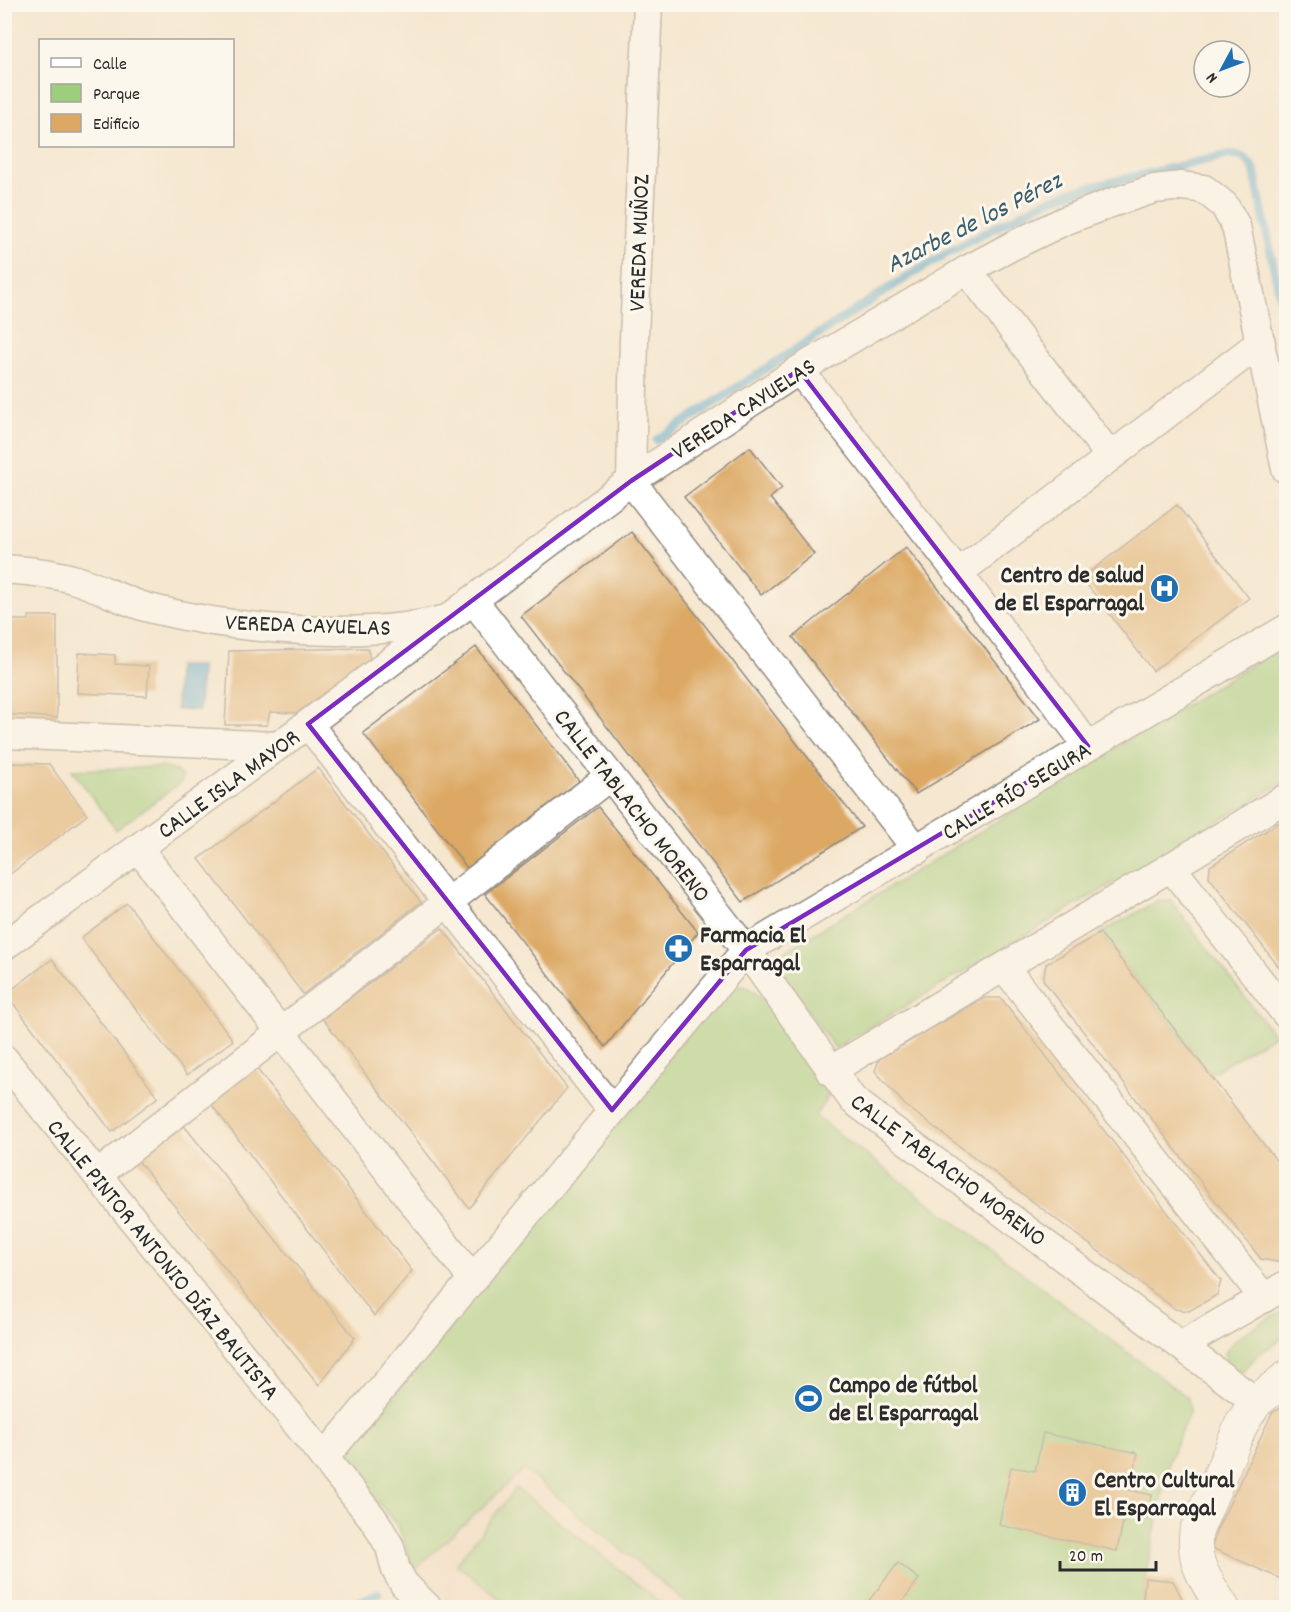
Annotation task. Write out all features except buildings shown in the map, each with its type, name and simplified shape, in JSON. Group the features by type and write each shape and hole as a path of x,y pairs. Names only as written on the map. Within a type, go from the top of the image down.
{"main road":[{"path":"1224,1608 1197,1562 1194,1548 1196,1532 1242,1423 1256,1402 1287,1378"}],"street":[{"name":"VEREDA MUÑOZ","path":"631,481 634,338 648,4"},
{"name":"VEREDA CAYUELAS","path":"4,568 53,573 78,580 151,609 222,622 287,628 383,629 412,627 450,618 631,481 799,370 967,270 1064,221 1111,202 1154,189 1182,186 1204,189 1224,205 1236,226 1287,469"},
{"path":"967,270 1110,456"},
{"path":"958,573 1261,342"},
{"path":"799,370 958,573 1088,746"},
{"path":"631,481 917,850"},
{"name":"CALLE TABLACHO MORENO","path":"473,600 746,951 852,1100 1256,1402"},
{"name":"CALLE ISLA MAYOR","path":"4,946 450,618"},
{"name":"CALLE RÍO SEGURA","path":"324,1458 746,951 1287,629"},
{"path":"308,724 612,1110"},
{"path":"4,734 277,746"},
{"path":"97,1176 610,776"},
{"path":"831,1071 1287,798"},
{"path":"138,848 473,1280"},
{"path":"1171,867 1287,1014"},
{"path":"1004,967 1275,1291 1182,1345"},
{"name":"CALLE PINTOR ANTONIO DÍAZ BAUTISTA","path":"4,1059 384,1534 394,1558 396,1570 404,1584 428,1608"}],"highlighted area":[{"path":"799,370 1088,746 746,950 612,1110 308,724 631,481"}],"shaded area":[{"path":"524,1469 691,1607 445,1607 409,1575"}],"green space":[{"path":"1278,648 1286,648 1286,781 835,1048 771,960"},
{"path":"162,767 176,771 183,777 181,782 116,830 72,770"},
{"path":"1159,900 1171,901 1274,1035 1210,1074 1100,933"},
{"path":"733,986 750,989 767,1002 829,1095 815,1116 1188,1398 1190,1411 1169,1461 1145,1578 1142,1607 691,1607 524,1469 414,1570 399,1528 343,1460 721,992"},
{"path":"1286,1309 1286,1336 1257,1355 1243,1372 1236,1370 1227,1362 1225,1355 1236,1339"},
{"path":"516,1488 664,1605 662,1607 510,1607 456,1564"}],"water":[{"path":"177,666 201,666 199,710 176,710"}],"waterway":[{"name":"Azarbe de los Pérez","path":"657,440 891,287 949,252 1042,203 1074,191 1231,154 1245,159 1254,170 1286,327"},
{"path":"344,1608 378,1593"}],"place":[{"name":"Centro de salud de El Esparragal","path":"1165,588"},
{"name":"Farmacia El Esparragal","path":"679,948"},
{"name":"Campo de fútbol de El Esparragal","path":"808,1398"},
{"name":"Centro Cultural El Esparragal","path":"1073,1493"}]}
